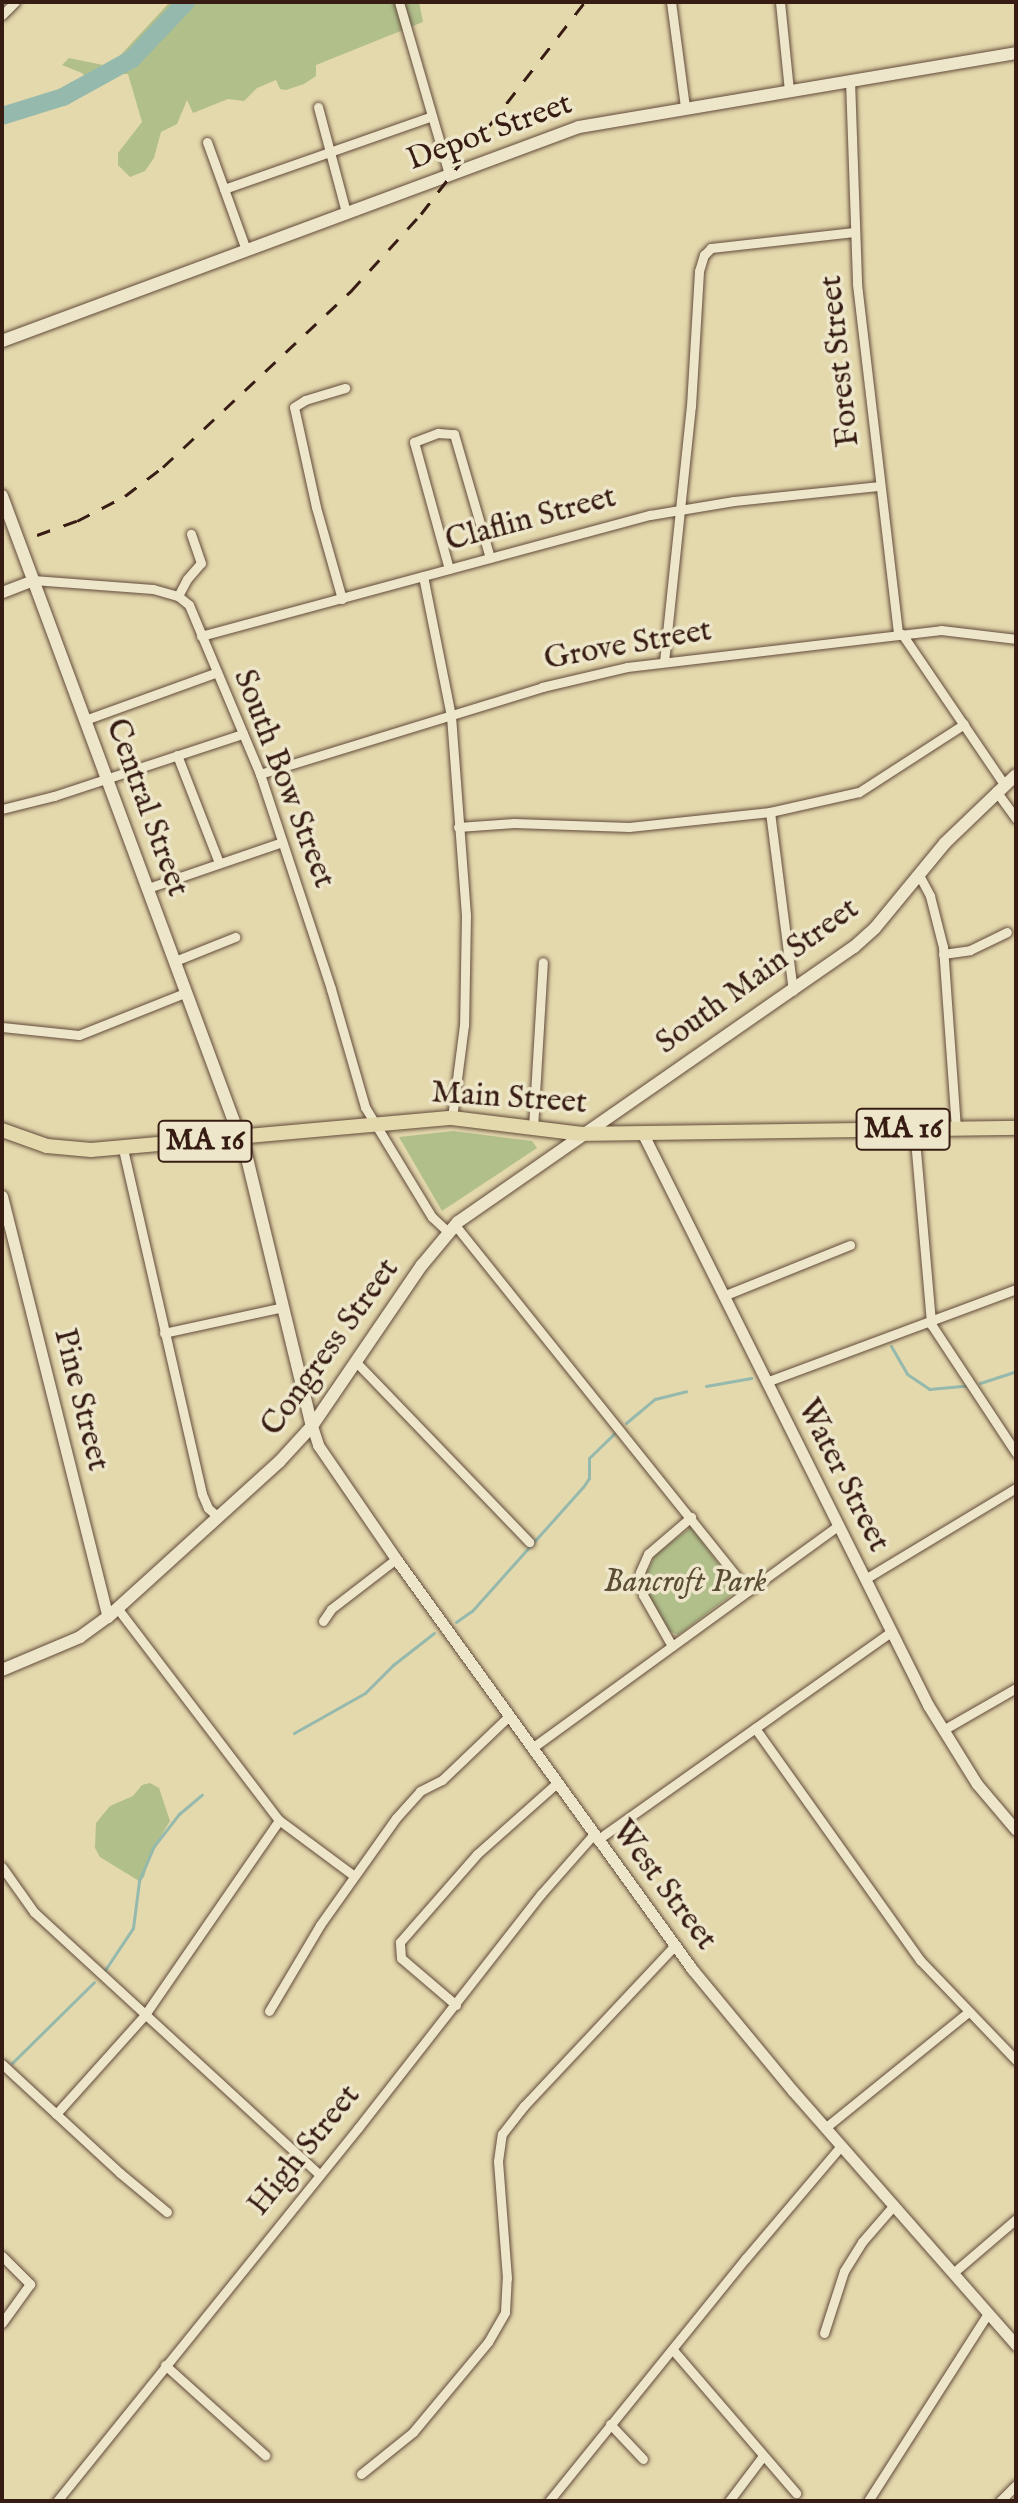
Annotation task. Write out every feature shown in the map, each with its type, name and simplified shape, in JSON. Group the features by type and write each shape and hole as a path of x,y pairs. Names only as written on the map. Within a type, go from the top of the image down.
{"main road":[{"name":"Depot Street","path":"2,341 579,127 1016,53"},
{"name":"Central Street","path":"2,496 241,1138 312,1426"},
{"name":"South Main Street","path":"582,1134 793,991 875,928 940,848 1000,787 1016,775"},
{"name":"Main Street","path":"2,1130 71,1150 123,1149 452,1118 582,1134 1016,1128"},
{"name":"Congress Street","path":"2,1670 80,1637 113,1613 279,1462 312,1426 451,1228 582,1134"},
{"path":"2,1142 23,1137"}],"street":[{"path":"2,15 15,2"},
{"path":"399,2 449,174"},
{"path":"671,2 685,107"},
{"path":"780,2 789,90"},
{"name":"Forest Street","path":"850,80 854,232 880,486 900,634 964,724 1016,819"},
{"path":"318,107 346,212"},
{"path":"224,189 432,116"},
{"path":"207,142 246,250"},
{"path":"664,662 693,388 699,271 705,253 711,248 732,245 854,232"},
{"path":"342,599 307,469 294,407 305,400 345,388"},
{"path":"449,569 414,442 438,433 454,435 490,558"},
{"name":"Claflin Street","path":"201,636 680,509 880,486"},
{"path":"2,592 33,580 153,589 178,596 201,563 191,534"},
{"path":"423,576 451,716 466,915 464,1025 452,1118"},
{"name":"South Bow Street","path":"178,596 189,605 260,774 365,1107 432,1217 451,1228 691,1517 748,1591"},
{"name":"Grove Street","path":"260,774 582,676 664,662 945,630 1016,639"},
{"path":"85,720 215,673"},
{"path":"458,827 514,823 629,827 770,812 859,792 964,724"},
{"path":"2,809 107,779 243,734"},
{"path":"177,755 219,863"},
{"path":"770,812 793,991"},
{"path":"148,888 282,842"},
{"path":"919,875 936,917 943,954 956,1128"},
{"path":"943,954 970,950 1007,932"},
{"path":"175,961 235,937"},
{"path":"533,1128 543,962"},
{"path":"2,1027 79,1035 187,992"},
{"path":"914,1128 930,1321 1016,1453"},
{"name":"Water Street","path":"642,1132 943,1730 977,1784 1016,1830"},
{"path":"123,1149 202,1494 208,1508 218,1517"},
{"name":"Pine Street","path":"2,1196 113,1613"},
{"path":"723,1296 850,1245"},
{"path":"766,1382 1016,1289"},
{"path":"164,1333 283,1307"},
{"path":"356,1362 529,1542"},
{"name":"West Street","path":"312,1426 318,1445 396,1559 675,1945 745,2036 1016,2345"},
{"path":"865,1579 1016,1488"},
{"path":"672,1646 643,1595 640,1572 648,1554 691,1517"},
{"path":"532,1748 838,1526"},
{"path":"323,1621 331,1609 396,1559"},
{"path":"113,1613 279,1820 353,1875"},
{"name":"High Street","path":"57,2501 456,2005 541,1894 595,1838 891,1632"},
{"path":"943,1730 1016,1688"},
{"path":"269,2011 353,1875 411,1800 442,1780 509,1716"},
{"path":"755,1728 920,1960 1016,2060"},
{"path":"456,2005 401,1958 400,1942 477,1854 557,1783"},
{"path":"56,2114 144,2016 279,1820"},
{"path":"2,1867 28,1906 319,2174"},
{"path":"361,2474 413,2432 488,2342 505,2312 507,2278 498,2161 502,2135 524,2106 675,1945"},
{"path":"825,2128 968,2012"},
{"path":"2,2064 167,2212"},
{"path":"549,2501 841,2146"},
{"path":"824,2333 844,2271 862,2242 894,2205"},
{"path":"953,2273 1016,2219"},
{"path":"2,2256 30,2284 2,2323"},
{"path":"868,2501 988,2313"},
{"path":"673,2350 796,2493"},
{"path":"165,2365 265,2455"},
{"path":"610,2424 643,2459"},
{"path":"729,2501 763,2456"},
{"path":"1000,2501 1016,2485"}],"green space":[{"path":"170,2 419,2 423,22 316,65 316,76 286,90 280,89 276,80 257,88 244,101 228,99 193,113 187,100 177,124 161,132 154,158 145,171 130,177 118,165 118,153 142,122 128,74 120,74 95,86 82,73 62,65 69,58 103,65 114,62"},
{"path":"453,1131 532,1141 537,1148 442,1211 399,1137"},
{"name":"Bancroft Park","path":"691,1527 738,1590 678,1635 669,1631 648,1594 646,1574 656,1554"},
{"path":"150,1783 159,1788 170,1821 151,1852 144,1877 139,1881 100,1857 95,1848 96,1823 110,1806 133,1796 142,1785"}],"waterway":[{"path":"2,116 63,97 132,59 186,2"},
{"path":"891,1346 907,1374 929,1389 965,1386"},
{"path":"980,1383 1016,1371"},
{"path":"706,1386 751,1378"},
{"path":"626,1423 655,1399 686,1391"},
{"path":"456,1622 472,1611 583,1487 589,1478 589,1458 614,1434"},
{"path":"294,1733 365,1693 393,1665 434,1633"},
{"path":"105,1970 133,1928 139,1881 154,1846 179,1814 202,1795"},
{"path":"12,2063 94,1982"}],"railway":[{"path":"77,521 125,496 163,467 351,291 421,214 585,2"},
{"path":"37,535 87,517"}]}
